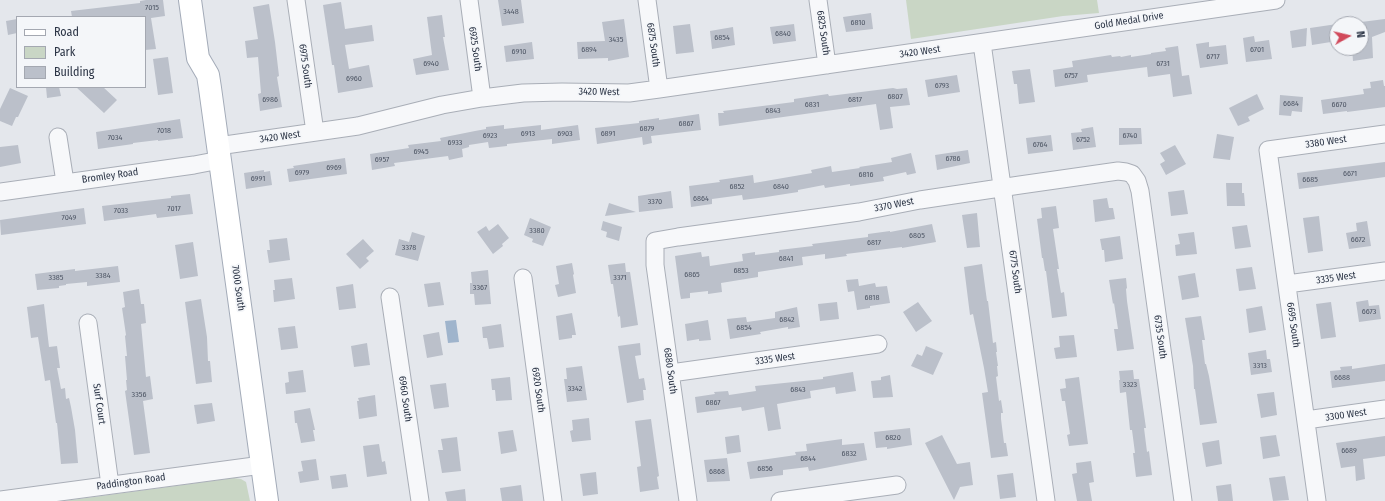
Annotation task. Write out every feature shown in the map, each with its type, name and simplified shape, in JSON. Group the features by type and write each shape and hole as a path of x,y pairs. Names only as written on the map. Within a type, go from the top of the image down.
{"main road":[{"name":"7000 South","path":"190,0 198,58 208,75"},
{"name":"7000 South","path":"203,0 211,57 208,75 268,501"}],"street":[{"name":"6975 South","path":"296,0 315,132"},
{"name":"6925 South","path":"469,0 482,98"},
{"name":"6875 South","path":"647,0 659,89"},
{"name":"6825 South","path":"818,0 827,65"},
{"name":"Gold Medal Drive","path":"982,43 1180,7 1276,0"},
{"name":"3420 West","path":"219,153 315,132 358,126 442,105 482,98 523,93 629,93 982,43"},
{"name":"6775 South","path":"982,43 1046,501"},
{"name":"3380 West","path":"1268,150 1385,134"},
{"path":"58,137 65,182"},
{"name":"6695 South","path":"1268,150 1317,501"},
{"name":"Bromley Road","path":"0,192 194,165 219,153"},
{"name":"3370 West","path":"655,241 859,212 920,200 1003,188 1118,172 1132,174"},
{"name":"6735 South","path":"1132,174 1140,191 1183,501"},
{"name":"6880 South","path":"655,241 655,265 688,501"},
{"name":"3335 West","path":"1287,284 1385,271"},
{"name":"6920 South","path":"523,278 554,501"},
{"name":"6960 South","path":"390,297 420,501"},
{"name":"Surf Court","path":"88,323 110,485"},
{"name":"3335 West","path":"671,373 878,344"},
{"name":"3300 West","path":"1306,420 1385,410"},
{"name":"Paddington Road","path":"0,500 262,465"},
{"path":"780,501 897,485"}],"green space":[{"path":"906,0 1097,0 1099,13 1063,16 911,39"},
{"path":"234,478 241,479 246,482 250,501 64,501"}],"water":[{"path":"456,320 459,342 448,343 445,321"}],"building":[{"path":"163,0 165,16 151,18 156,49 146,50 146,16 72,16 71,11 140,3 140,1"},
{"path":"498,0 521,0 524,23 502,26"},
{"path":"341,2 345,29 372,25 374,41 345,45 349,69 369,65 373,87 338,93 334,65 332,65 323,5"},
{"path":"269,4 279,76 277,77 282,107 260,111 258,94 261,93 258,57 247,58 245,41 258,39 253,7"},
{"path":"871,13 873,29 846,32 843,17"},
{"path":"442,15 445,37 443,37 449,70 416,75 413,59 432,55 427,17"},
{"path":"16,19 16,33 8,35 6,21"},
{"path":"624,19 629,57 608,61 608,58 578,59 577,42 605,41 602,22"},
{"path":"1385,19 1385,32 1372,37 1373,58 1353,61 1353,56 1369,56 1369,21"},
{"path":"690,24 694,52 676,54 673,26"},
{"path":"794,24 796,41 773,44 770,27"},
{"path":"1329,25 1329,42 1312,45 1310,28"},
{"path":"733,27 735,45 712,49 710,31"},
{"path":"1307,28 1306,46 1292,48 1290,31"},
{"path":"1254,36 1255,42 1269,40 1272,59 1246,62 1243,38"},
{"path":"532,42 534,59 506,62 504,46"},
{"path":"1209,42 1209,47 1226,45 1228,64 1200,68 1196,44"},
{"path":"1178,46 1182,76 1189,75 1192,94 1173,97 1170,74 1148,77 1147,67 1087,75 1088,82 1055,87 1053,70 1073,67 1072,61 1111,55 1112,57 1121,57 1131,55 1131,57 1166,51 1165,48"},
{"path":"168,57 173,93 158,95 153,59"},
{"path":"1030,69 1035,102 1019,104 1017,84 1014,84 1012,71"},
{"path":"957,75 960,92 928,97 925,80"},
{"path":"1383,80 1385,86 1385,107 1323,114 1321,100 1364,94 1363,89 1371,88 1370,82"},
{"path":"10,88 28,96 12,126 0,121 0,109"},
{"path":"46,88 59,88 61,96 47,98"},
{"path":"77,88 104,88 117,100 104,113"},
{"path":"893,88 907,88 910,105 890,107 893,128 880,130 876,104 719,126 718,113 724,113 723,111 794,102 794,99 828,94 829,96"},
{"path":"1257,94 1264,109 1248,117 1250,121 1238,126 1229,108"},
{"path":"1280,95 1303,97 1302,112 1292,111 1291,116 1279,115"},
{"path":"699,114 701,130 651,136 652,143 643,145 642,137 597,144 595,128 639,123 639,121 659,118 659,120"},
{"path":"180,119 183,138 133,143 98,149 96,132"},
{"path":"504,125 504,129 541,125 541,130 578,125 580,140 552,144 552,139 507,144 507,146 489,148 488,142 469,145 469,147 462,149 463,157 449,160 448,156 394,163 395,166 372,170 370,154 409,148 408,145 441,141 440,138 486,129 486,127"},
{"path":"1093,127 1096,147 1073,150 1071,133 1082,132 1081,129"},
{"path":"1119,128 1141,128 1142,144 1119,145"},
{"path":"1217,134 1234,137 1230,160 1213,158"},
{"path":"1051,135 1053,151 1028,154 1026,138"},
{"path":"18,145 21,163 0,167 0,147"},
{"path":"1175,145 1186,164 1166,175 1160,164 1165,161 1160,153"},
{"path":"968,150 970,163 937,170 935,155"},
{"path":"911,153 916,173 907,175 906,172 883,177 884,181 825,188 824,185 798,190 798,192 743,200 742,195 712,199 712,204 691,207 689,186 720,182 719,180 753,175 754,183 812,173 811,170 831,166 832,172 860,168 859,167 892,162 891,158"},
{"path":"345,158 347,174 289,182 287,169 294,168 293,166"},
{"path":"1385,162 1385,177 1299,189 1297,173"},
{"path":"264,170 264,172 270,171 272,185 246,189 244,173"},
{"path":"1226,183 1242,183 1242,193 1244,193 1245,206 1227,206"},
{"path":"1184,190 1188,214 1171,216 1168,192"},
{"path":"671,191 673,208 639,212 638,196"},
{"path":"190,194 193,214 157,218 156,214 104,221 102,206 171,198 171,196"},
{"path":"1107,198 1109,208 1113,208 1115,219 1095,222 1093,200"},
{"path":"609,203 636,212 605,216"},
{"path":"1056,206 1059,228 1053,229 1059,269 1057,269 1061,293 1064,292 1067,316 1052,318 1037,219 1042,218 1041,208"},
{"path":"84,208 86,224 1,235 0,220"},
{"path":"977,213 980,247 967,248 962,215"},
{"path":"1319,216 1323,251 1308,253 1303,218"},
{"path":"530,218 551,227 543,246 532,242 533,239 524,235"},
{"path":"603,221 622,227 619,241 606,237 607,232 601,230"},
{"path":"1367,221 1371,246 1349,249 1346,233 1357,231 1356,223"},
{"path":"498,224 509,238 502,244 503,246 493,254 477,232 486,226 489,231"},
{"path":"932,224 936,242 902,248 846,254 847,256 825,259 825,254 802,257 803,265 758,272 758,277 721,283 722,292 708,294 708,291 690,293 690,298 681,299 675,256 701,252 702,257 709,256 710,266 743,261 742,254 755,252 755,255 779,252 779,250 868,237 868,234 890,232"},
{"path":"1247,225 1251,247 1235,249 1232,227"},
{"path":"412,232 425,236 418,261 395,255 399,239 409,242"},
{"path":"1194,232 1197,254 1176,256 1175,245 1180,244 1178,234"},
{"path":"1120,236 1123,259 1105,262 1104,250 1102,250 1100,239"},
{"path":"287,238 290,260 269,263 267,250 270,250 269,240"},
{"path":"363,239 374,251 366,258 369,261 360,269 346,254"},
{"path":"193,242 198,276 180,279 175,245"},
{"path":"572,263 576,293 558,297 555,285 559,284 556,266"},
{"path":"625,263 626,272 630,272 638,325 621,328 620,316 618,317 613,284 611,284 608,265"},
{"path":"982,264 993,343 996,342 998,376 996,377 999,401 1001,400 1003,413 1001,413 1001,419 1004,443 1006,443 1008,456 991,458 982,393 988,392 973,314 970,315 964,267"},
{"path":"118,266 120,282 87,286 87,282 66,284 59,286 59,288 37,290 35,274"},
{"path":"1252,267 1256,289 1239,291 1236,269"},
{"path":"488,270 491,304 475,305 474,294 470,294 470,283 472,283 471,272"},
{"path":"1195,273 1199,297 1182,300 1178,276"},
{"path":"292,278 295,299 274,302 274,280"},
{"path":"1126,278 1127,301 1134,349 1117,351 1114,329 1118,329 1109,280"},
{"path":"858,279 859,286 875,283 876,287 887,286 890,303 870,306 870,308 857,310 854,291 848,292 846,280"},
{"path":"440,282 444,305 428,307 424,284"},
{"path":"353,284 356,308 339,310 336,287"},
{"path":"139,289 141,304 144,304 146,323 141,324 146,377 150,376 153,399 143,401 150,453 134,455 125,391 127,390 127,380 125,356 127,356 122,308 125,307 123,292"},
{"path":"201,299 207,337 208,361 210,361 212,382 196,384 185,302"},
{"path":"1368,300 1369,306 1379,305 1381,319 1359,322 1356,302"},
{"path":"837,302 839,319 820,321 818,304"},
{"path":"918,302 932,321 916,332 903,312"},
{"path":"1331,302 1336,337 1321,339 1316,304"},
{"path":"44,304 49,347 57,346 60,368 57,368 61,389 65,388 66,399 69,398 71,407 78,463 61,464 57,423 50,380 45,381 38,337 31,338 27,307"},
{"path":"1262,306 1266,330 1249,333 1246,309"},
{"path":"797,307 800,327 788,329 788,327 760,332 761,334 730,339 727,319 746,317 747,322 775,318 775,312"},
{"path":"572,313 576,335 572,335 572,338 559,340 556,316"},
{"path":"1201,316 1205,340 1202,340 1205,364 1209,376 1217,423 1200,425 1194,389 1193,366 1185,318"},
{"path":"708,320 711,340 699,341 699,339 687,341 685,324"},
{"path":"501,324 504,347 489,349 487,338 483,338 482,327"},
{"path":"295,326 298,348 281,350 278,328"},
{"path":"439,332 443,355 427,358 423,335"},
{"path":"1074,335 1077,357 1056,359 1054,348 1060,347 1059,336"},
{"path":"367,343 370,365 354,367 351,346"},
{"path":"640,343 641,355 635,356 639,379 644,378 646,390 643,390 644,400 627,403 618,346"},
{"path":"926,346 943,353 933,375 911,366 917,354 922,356"},
{"path":"1266,350 1267,359 1270,359 1272,372 1251,375 1248,353"},
{"path":"1385,364 1385,381 1332,388 1330,371 1341,370 1340,367 1352,366 1352,369"},
{"path":"582,366 587,400 567,402 564,379 567,379 566,368"},
{"path":"303,370 306,392 286,394 285,383 289,382 288,372"},
{"path":"1133,370 1134,379 1139,379 1146,428 1144,428 1147,452 1149,451 1152,475 1136,477 1133,453 1135,453 1132,430 1130,430 1126,392 1120,393 1119,380 1119,371"},
{"path":"853,372 856,391 836,394 835,387 810,391 811,398 777,404 781,429 768,431 764,407 742,411 741,407 697,413 695,397 715,394 714,392 728,391 729,395 756,391 755,386 823,379 823,377"},
{"path":"890,375 893,397 873,398 871,381 881,380 881,377"},
{"path":"510,377 512,400 496,401 495,390 492,390 491,379"},
{"path":"1079,377 1088,444 1069,446 1067,435 1070,434 1065,401 1062,401 1060,389 1066,388 1065,379"},
{"path":"446,383 449,407 434,409 430,385"},
{"path":"1274,392 1277,415 1261,418 1257,394"},
{"path":"375,395 377,416 359,419 358,398"},
{"path":"212,403 215,421 197,424 194,405"},
{"path":"310,408 315,430 313,430 315,441 301,443 297,423 295,423 294,411"},
{"path":"589,418 591,440 572,442 570,431 573,430 572,420"},
{"path":"651,419 659,476 657,477 659,489 640,492 637,467 641,466 635,421"},
{"path":"910,428 912,445 887,449 887,447 876,448 874,432"},
{"path":"513,430 517,451 501,454 498,432"},
{"path":"739,435 741,452 727,454 725,437"},
{"path":"942,435 957,464 970,462 973,485 960,487 954,500 925,443"},
{"path":"1276,435 1280,456 1263,459 1260,437"},
{"path":"1385,436 1385,456 1363,459 1365,479 1356,481 1355,466 1341,468 1336,443"},
{"path":"457,437 461,471 442,473 438,450 443,450 441,439"},
{"path":"842,439 842,445 864,443 867,460 809,471 808,467 783,470 783,475 750,479 747,462 796,455 795,452 807,451 806,444"},
{"path":"1219,440 1222,464 1206,467 1202,443"},
{"path":"379,444 382,462 385,461 387,474 367,477 363,446"},
{"path":"727,458 730,481 707,482 704,460"},
{"path":"316,459 319,480 300,483 298,472 303,471 301,461"},
{"path":"1091,461 1094,482 1089,483 1092,501 1077,501 1072,474 1077,473 1076,463"},
{"path":"596,472 598,494 583,496 580,474"},
{"path":"1013,473 1016,497 1000,499 997,475"},
{"path":"346,474 348,487 332,489 330,476"},
{"path":"1285,476 1289,500 1273,501 1269,478"},
{"path":"1231,484 1233,501 1218,501 1216,486"},
{"path":"521,485 523,501 502,501 500,488"},
{"path":"465,489 466,501 447,501 445,492"}]}
